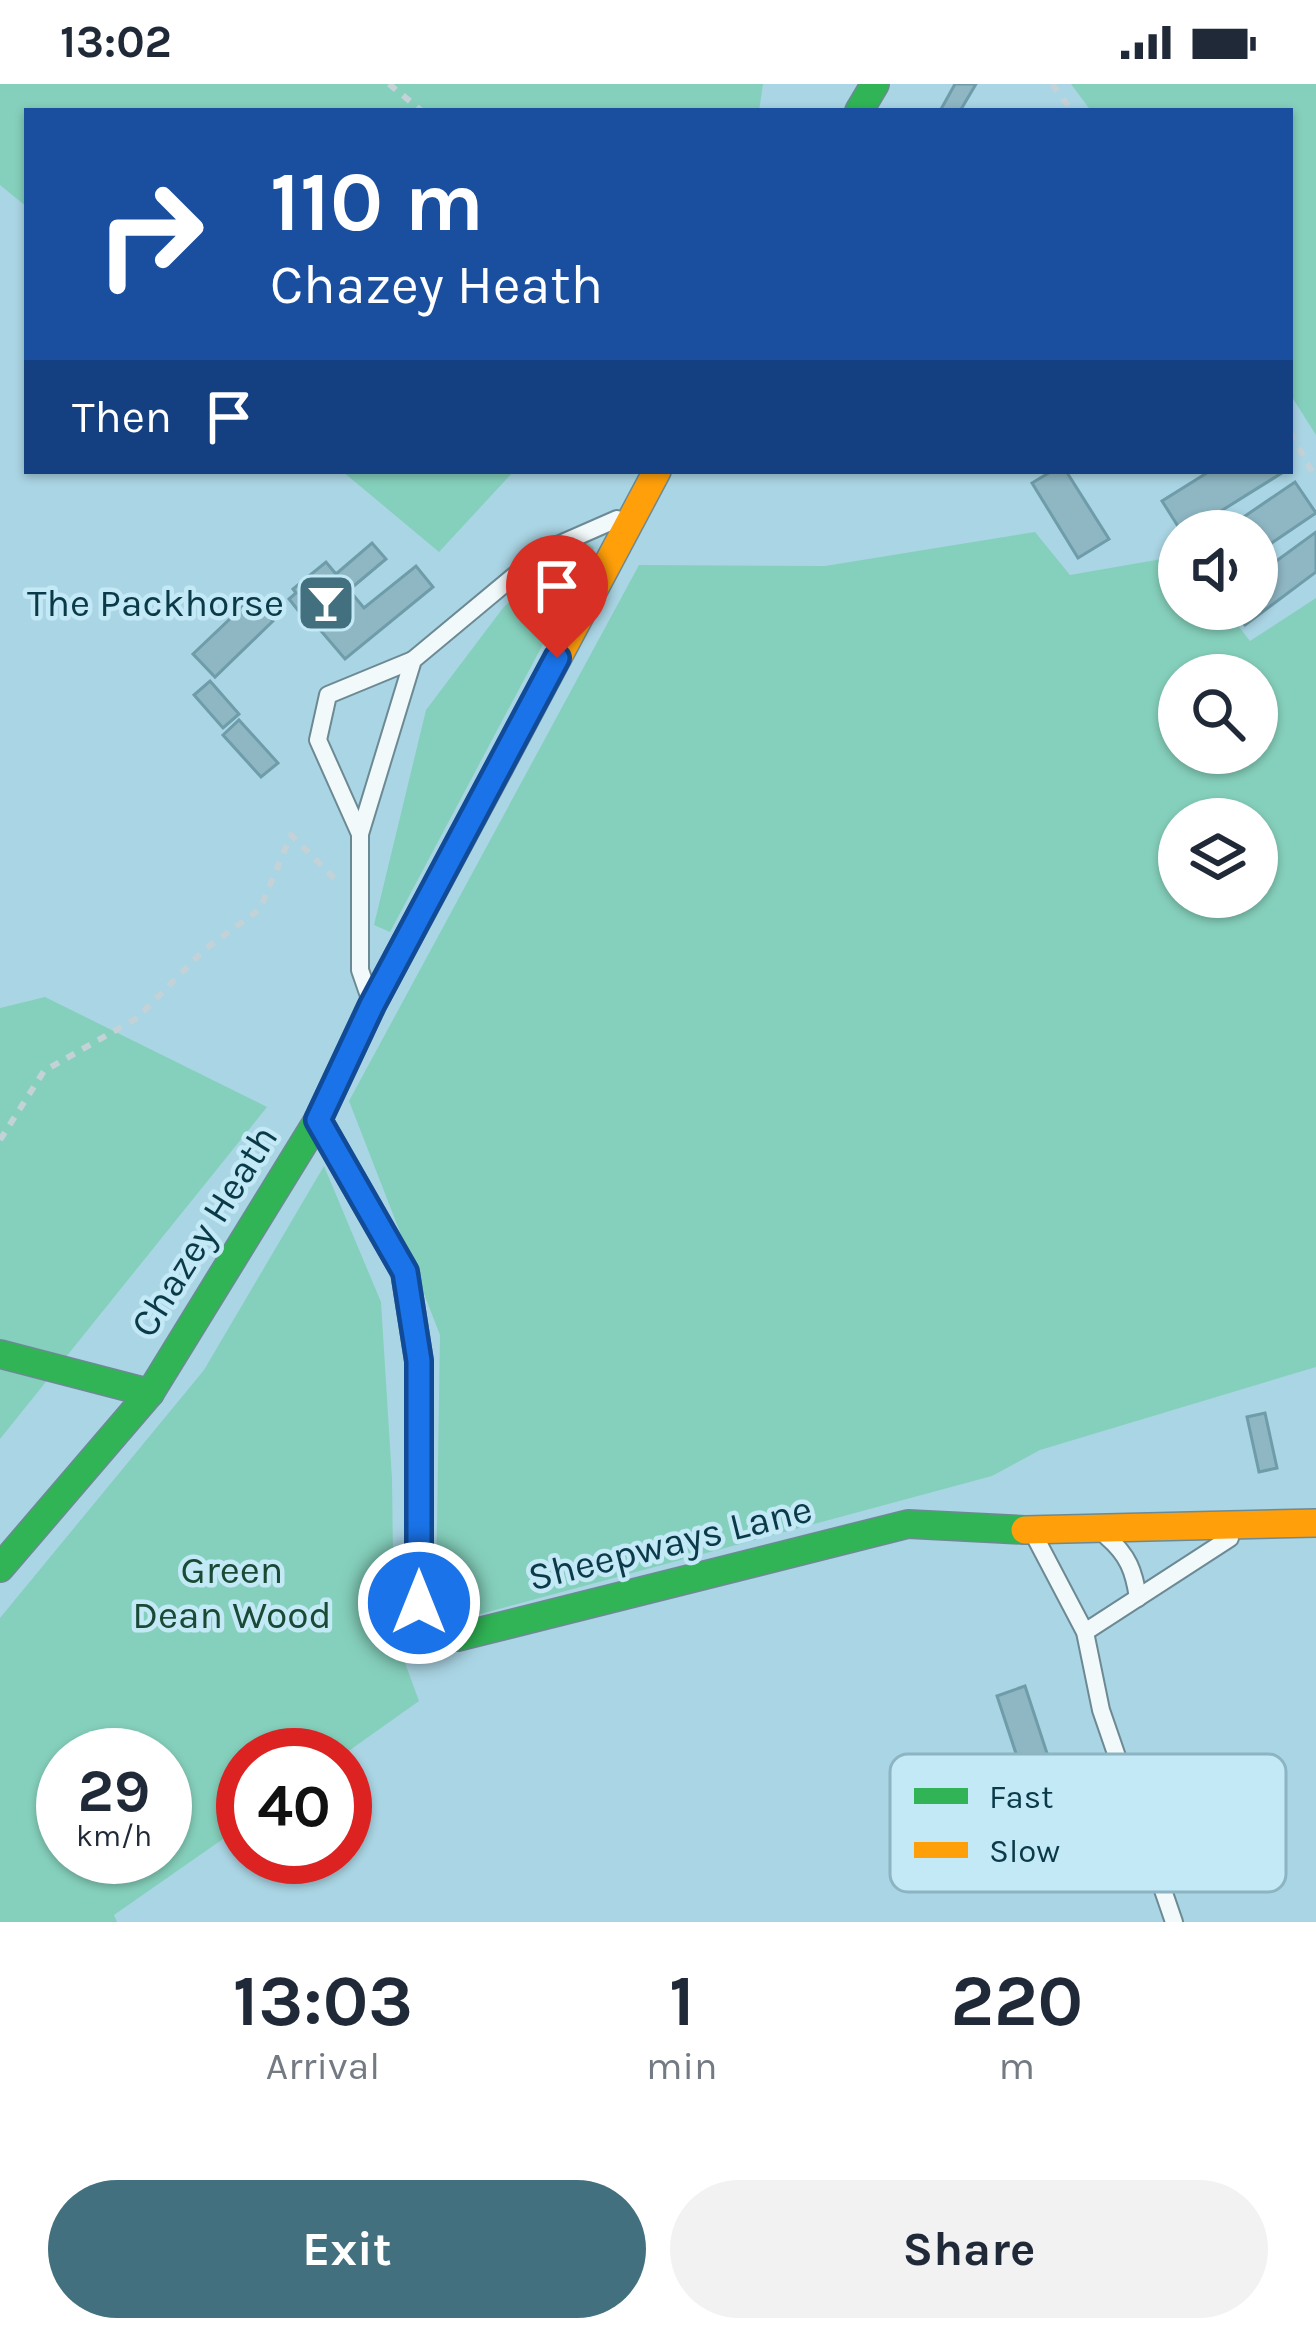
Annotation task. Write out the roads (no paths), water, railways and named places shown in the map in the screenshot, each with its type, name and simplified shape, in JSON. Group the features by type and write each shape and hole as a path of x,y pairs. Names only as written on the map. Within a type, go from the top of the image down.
{"street":[{"name":"Chazey Heath","path":"0,1568 151,1394 318,1120 372,1005 655,474"},
{"name":"Sheepways Lane","path":"318,1120 405,1272 419,1361 419,1603 458,1637 908,1524 1173,1534 1316,1523"},
{"path":"0,1354 151,1394"}],"lane":[{"path":"360,834 318,740 328,694 413,660 544,551 636,511"},
{"path":"372,1005 361,970 360,834 413,660"},
{"path":"1085,1632 1251,1525"},
{"path":"1097,1528 1138,1567 1138,1598"},
{"path":"1031,1530 1085,1632 1101,1710 1116,1754"},
{"path":"1164,1892 1174,1922"}],"place":[{"name":"The Packhorse","path":"326,603"}],"park label":[{"name":"Green Dean Wood","path":"232,1592"}]}
